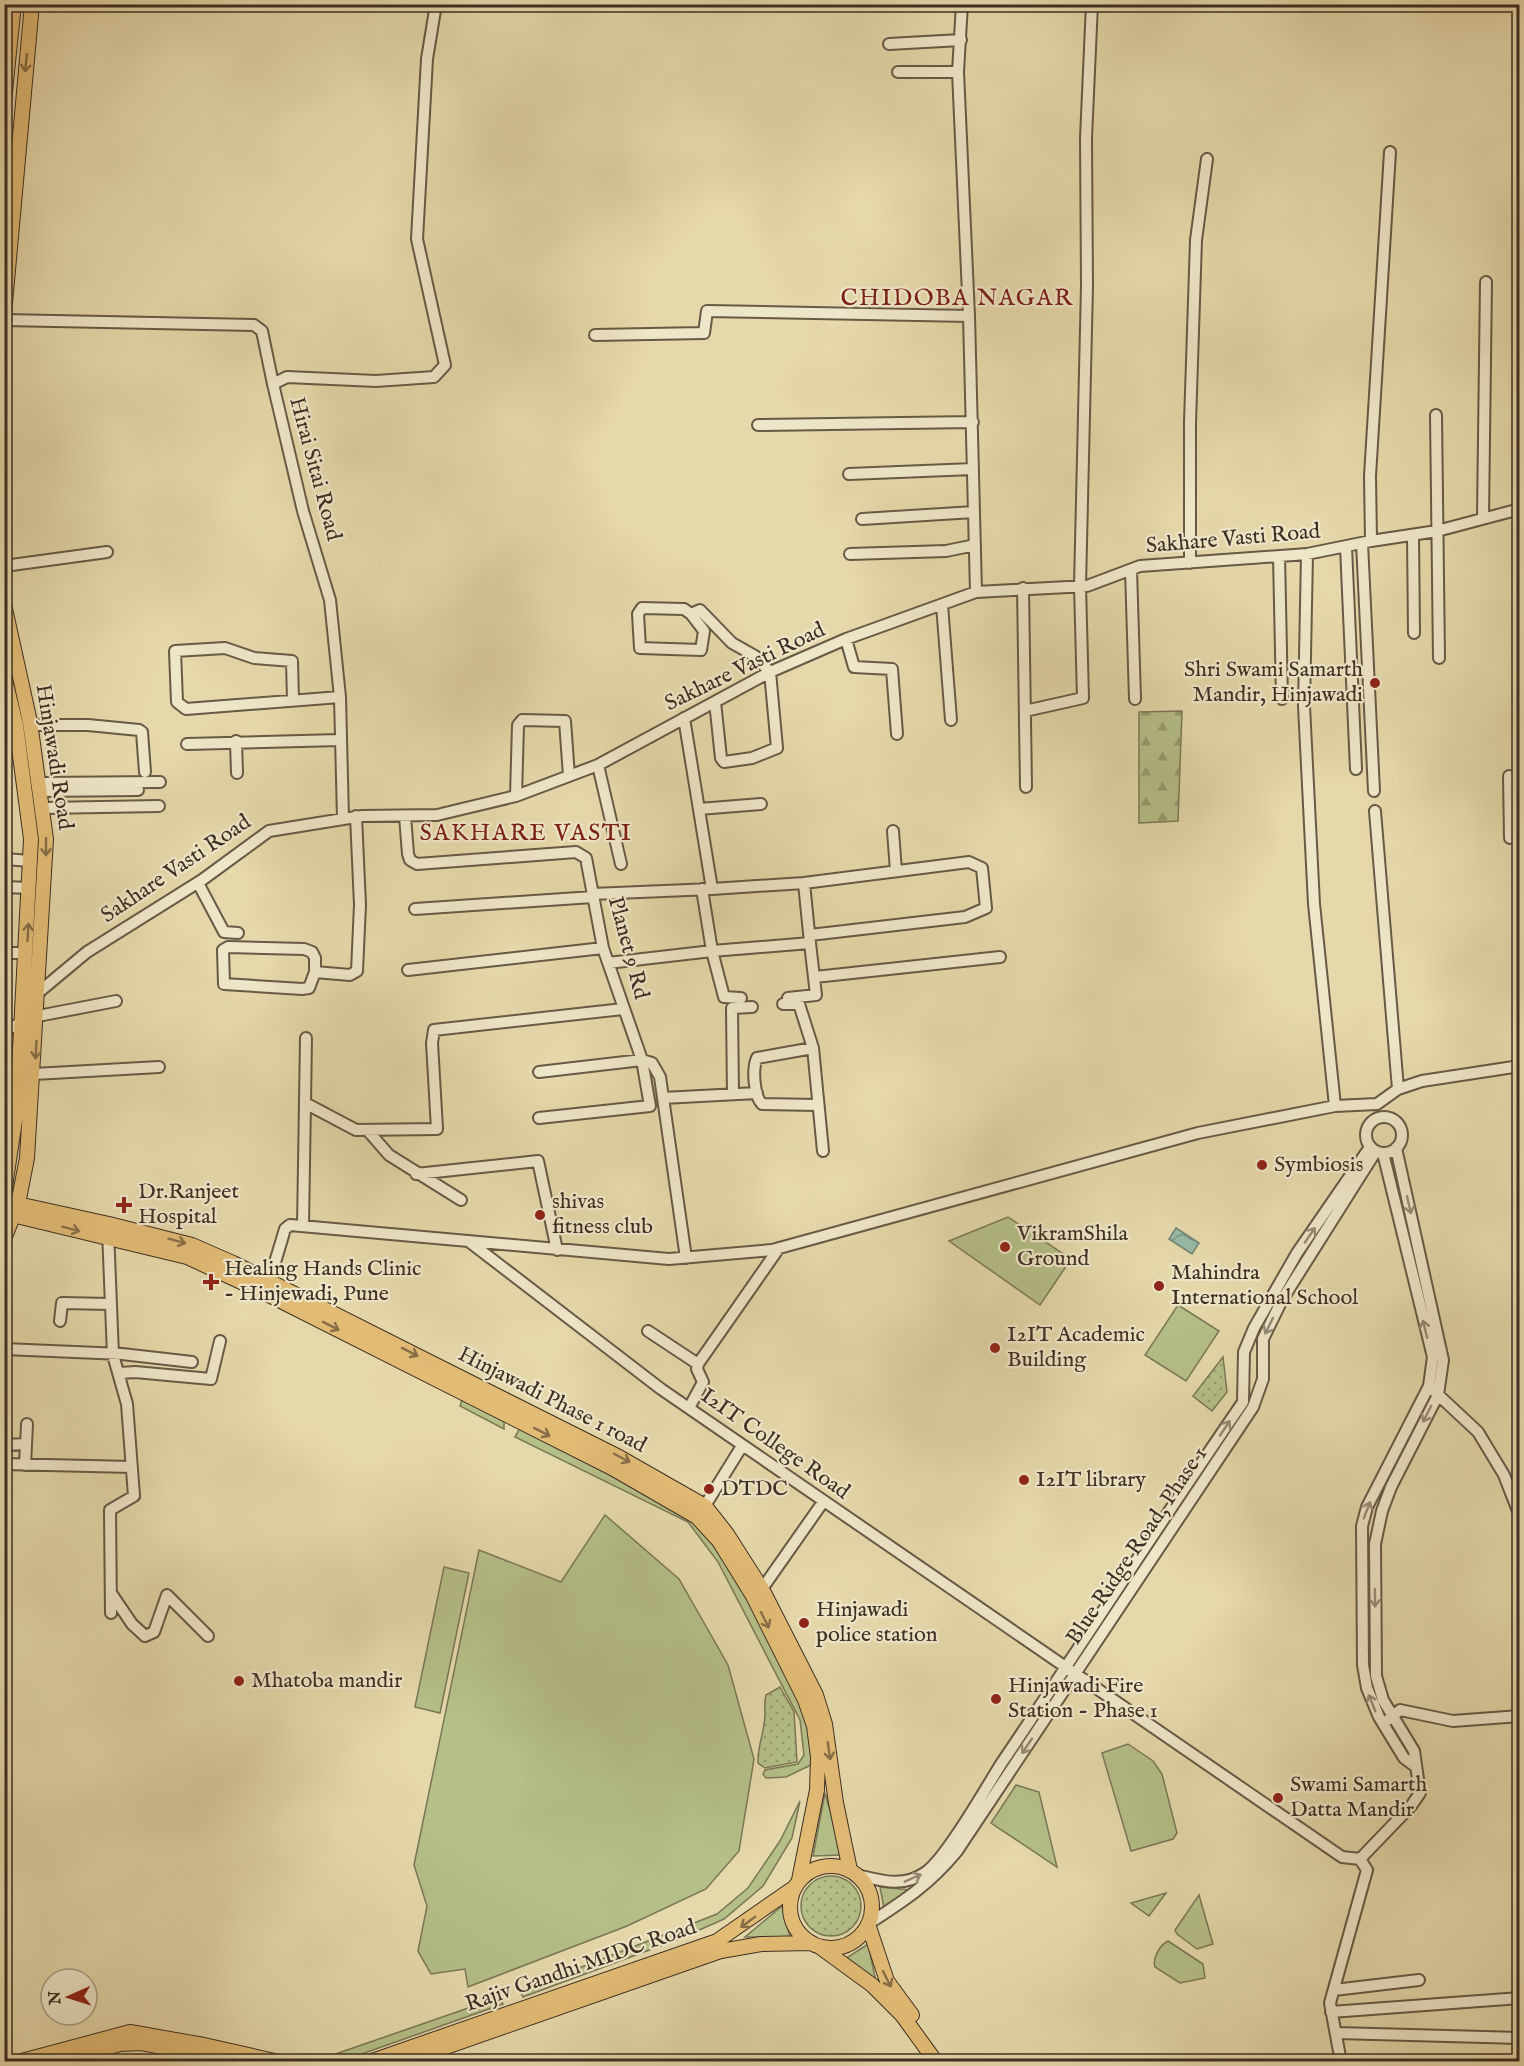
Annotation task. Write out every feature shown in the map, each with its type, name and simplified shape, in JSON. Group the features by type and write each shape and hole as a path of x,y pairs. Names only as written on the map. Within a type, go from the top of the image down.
{"main road":[{"path":"4,100 14,4"},
{"path":"4,314 32,4"},
{"name":"Hinjawadi Road","path":"4,604 31,725 41,787 46,865 27,1158 10,1208 4,1239"},
{"path":"4,676 9,716 19,746 30,818 31,861 18,1107 4,1193"},
{"name":"Hinjawadi Phase 1 road","path":"10,1208 110,1224 192,1245 270,1280 522,1410 619,1457 701,1512 727,1534 816,1695 825,1724 836,1803 854,1873"},
{"name":"Hinjawadi Phase 1 road","path":"10,1208 107,1239 187,1257 265,1293 701,1512"},
{"name":"Hinjawadi Phase 1 road","path":"758,1593 814,1726 818,1757 818,1790 797,1883"},
{"path":"815,1945 834,1948 850,1943 862,1933 868,1924 872,1911 870,1895 854,1873 827,1865 812,1870 797,1883 790,1902 791,1918 799,1932 815,1945 872,1985 902,2015 936,2061"},
{"name":"Rajiv Gandhi MIDC Road","path":"369,2061 717,1941 797,1883"},
{"path":"868,1924 887,1982 945,2061"},
{"name":"Rajiv Gandhi MIDC Road","path":"403,2061 721,1951 761,1944 815,1945"},
{"path":"18,2061 124,2033 142,2033 203,2049 234,2061"},
{"path":"55,2061 130,2043 203,2049 279,2061"}],"street":[{"name":"Hirai Sitai Road","path":"343,819 340,697 330,600 303,511 273,384 286,377 376,381 434,377 445,365 417,239 427,59 436,4"},
{"path":"962,4 958,72 973,422 976,592"},
{"path":"1025,711 1083,698 1080,586 1087,286 1086,138 1092,4"},
{"path":"889,44 961,40"},
{"path":"898,72 958,72"},
{"path":"1374,791 1366,542 1390,152"},
{"path":"1190,562 1190,423 1196,240 1207,159"},
{"path":"1483,517 1486,282"},
{"path":"595,335 704,333 707,311 969,316"},
{"path":"4,320 254,325 262,331 273,384"},
{"path":"1436,415 1439,658"},
{"path":"758,425 973,422"},
{"path":"849,474 973,469"},
{"name":"Sakhare Vasti Road","path":"39,992 87,952 198,883 269,831 356,816 437,815 516,796 598,765 770,672 846,639 976,592 1080,586 1140,566 1307,554 1437,531 1520,509"},
{"path":"862,519 974,512"},
{"path":"1413,535 1414,633"},
{"path":"850,554 946,551 975,545"},
{"path":"1346,547 1356,768"},
{"path":"4,566 107,552"},
{"path":"1307,554 1304,706 1314,904 1335,1106"},
{"path":"1279,556 1282,699"},
{"path":"1131,570 1135,699"},
{"path":"1023,588 1026,787"},
{"path":"942,605 951,720"},
{"path":"642,608 684,609 691,614 704,631 701,650 640,648 638,614 642,608"},
{"path":"691,614 700,610 732,643 755,656 770,672 778,744 774,751 724,762 721,758 715,702"},
{"path":"846,639 854,667 892,669 897,734"},
{"path":"293,700 292,661 254,658 225,648 175,651 177,702 186,709 340,697"},
{"path":"684,718 699,810 712,951 724,997 741,998"},
{"path":"516,796 518,725 522,720 565,721 569,776"},
{"path":"31,725 88,725 139,730 142,732 145,772"},
{"path":"187,744 340,740"},
{"path":"236,741 237,772"},
{"path":"4,745 19,746"},
{"path":"598,765 621,864"},
{"path":"1509,776 1510,838"},
{"path":"41,787 160,782"},
{"path":"41,787 138,789"},
{"path":"699,810 761,804"},
{"path":"44,808 159,806"},
{"path":"1375,812 1398,1089"},
{"path":"315,972 350,975 357,971 360,905 356,816"},
{"name":"Planet 9 Rd","path":"405,816 408,854 410,860 417,864 579,852 586,858 603,948 623,1009 642,1060 651,1061 656,1068 661,1085 686,1258"},
{"path":"893,831 896,871"},
{"path":"4,859 31,861"},
{"path":"415,909 804,883 969,862 982,868 986,908 965,917 810,939 608,963"},
{"path":"198,883 224,932 238,933"},
{"path":"804,883 816,995 782,1001 799,1004 813,1048 823,1150"},
{"path":"4,887 30,888"},
{"path":"228,947 304,949 312,952 315,958 315,972 309,988 302,989 224,984 223,950 228,947"},
{"path":"408,970 603,948"},
{"path":"4,953 27,953"},
{"path":"815,977 1000,957"},
{"path":"24,990 39,992"},
{"path":"38,1016 116,1001"},
{"path":"733,1094 732,1008 752,1007"},
{"path":"305,1103 356,1130 369,1132 438,1128 432,1043 434,1030 623,1009"},
{"path":"4,1030 23,1022"},
{"path":"303,1226 306,1038"},
{"path":"813,1048 757,1058 755,1063 757,1093 762,1104 818,1105"},
{"path":"539,1072 642,1060 650,1106 540,1118"},
{"path":"265,1293 285,1229 290,1225 669,1260 779,1248 1198,1133 1335,1106 1377,1104 1398,1089 1426,1080 1520,1066"},
{"path":"34,1074 159,1067"},
{"path":"648,1084 661,1085"},
{"path":"663,1098 757,1093"},
{"path":"1377,1104 1379,1117"},
{"path":"1341,2061 1330,2003 1368,1870 1360,1859 1411,1806 1420,1792 1421,1783 1414,1751 1383,1700 1376,1676 1374,1566 1376,1532 1395,1478 1438,1395 1443,1360 1396,1148 1402,1138 1400,1126 1391,1118 1379,1117 1367,1129 1367,1141 1376,1150 1433,1357 1429,1386 1367,1507 1360,1532 1364,1677 1372,1704 1383,1724 1404,1758 1416,1767"},
{"path":"369,1132 389,1155 416,1174 461,1200"},
{"path":"1376,1150 1396,1148"},
{"name":"Blue Ridge Road, Phase 1","path":"854,1873 893,1884 911,1881 928,1870 954,1835 1063,1668 1243,1402 1244,1352 1254,1328 1297,1253 1376,1150"},
{"name":"Blue Ridge Road, Phase 1","path":"868,1924 913,1896 936,1876 957,1851 1253,1407 1263,1379 1263,1339 1273,1317 1376,1150"},
{"path":"416,1174 538,1161 556,1250"},
{"path":"110,1224 107,1239 113,1355 127,1404 134,1496 110,1510 111,1613"},
{"name":"I2IT College Road","path":"471,1243 742,1446 1342,1857 1360,1859"},
{"path":"689,1408 704,1382 696,1369 698,1364 779,1248"},
{"path":"60,1321 62,1303 110,1304"},
{"path":"648,1331 698,1364"},
{"path":"120,1373 135,1372 211,1379 220,1341"},
{"path":"4,1349 192,1362"},
{"path":"1429,1386 1478,1432 1504,1475 1520,1516"},
{"path":"25,1465 27,1424"},
{"path":"4,1445 26,1444"},
{"path":"701,1512 742,1446"},
{"path":"4,1464 132,1467"},
{"path":"758,1593 823,1502"},
{"path":"111,1593 132,1624 145,1636 154,1632 167,1595 208,1636"},
{"path":"1383,1724 1400,1710 1453,1721 1520,1716"},
{"path":"1334,1990 1419,1980"},
{"path":"1331,2012 1520,1998"},
{"path":"1337,2033 1520,2038"}],"green space":[{"path":"1182,711 1178,821 1139,823 1139,712"},
{"path":"1008,1217 1071,1259 1040,1305 949,1241"},
{"path":"1178,1305 1219,1331 1186,1381 1145,1355"},
{"path":"1223,1357 1227,1392 1212,1411 1193,1396"},
{"path":"464,1395 504,1417 504,1429 460,1406"},
{"path":"521,1426 689,1516 711,1538 728,1564 804,1708 813,1764 786,1777 766,1778 763,1774 765,1770 798,1764 804,1755 800,1720 718,1562 688,1522 515,1437"},
{"path":"605,1515 679,1579 728,1665 754,1759 739,1851 706,1889 627,1926 468,1987 465,1969 431,1974 418,1951 427,1906 414,1865 479,1550 561,1582"},
{"path":"444,1567 469,1573 440,1713 415,1707"},
{"path":"780,1687 794,1712 797,1762 765,1768 758,1763 758,1757 765,1720 765,1698 766,1695"},
{"path":"1128,1744 1153,1761 1162,1774 1177,1833 1173,1839 1131,1851 1102,1753"},
{"path":"1016,1785 1039,1792 1057,1867 991,1823"},
{"path":"825,1793 843,1855 813,1856"},
{"path":"800,1801 792,1838 763,1886 724,1919 679,1939 523,1997 520,1991 717,1914 748,1888 780,1841"},
{"path":"831,1876 852,1885 861,1906 852,1927 831,1936 810,1927 801,1906 810,1885"},
{"path":"880,1887 911,1890 884,1908"},
{"path":"1166,1893 1149,1916 1131,1903"},
{"path":"1199,1895 1213,1944 1197,1949 1175,1930"},
{"path":"782,1906 790,1937 745,1937"},
{"path":"1168,1941 1203,1964 1205,1978 1180,1983 1155,1967 1157,1952"},
{"path":"868,1944 876,1982 845,1959"},
{"path":"500,1997 503,2004 356,2056 329,2061 327,2057"}],"water":[{"path":"1176,1228 1199,1243 1192,1254 1169,1239"}],"place":[{"name":"Shri Swami Samarth Mandir, Hinjawadi","path":"1375,683"},
{"name":"Symbiosis","path":"1262,1165"},
{"name":"Dr.Ranjeet Hospital","path":"124,1205"},
{"name":"shivas fitness club","path":"540,1215"},
{"name":"VikramShila Ground","path":"1005,1247"},
{"name":"Healing Hands Clinic - Hinjewadi, Pune","path":"211,1282"},
{"name":"Mahindra International School","path":"1159,1286"},
{"name":"I2IT Academic Building","path":"995,1348"},
{"name":"I2IT library","path":"1024,1480"},
{"name":"DTDC","path":"709,1489"},
{"name":"Hinjawadi police station","path":"804,1623"},
{"name":"Mhatoba mandir","path":"239,1681"},
{"name":"Hinjawadi Fire Station - Phase 1","path":"996,1699"},
{"name":"Swami Samarth Datta Mandir","path":"1278,1798"}],"district":[{"name":"CHIDOBA NAGAR","path":"957,298"},
{"name":"SAKHARE VASTI","path":"526,833"}]}
